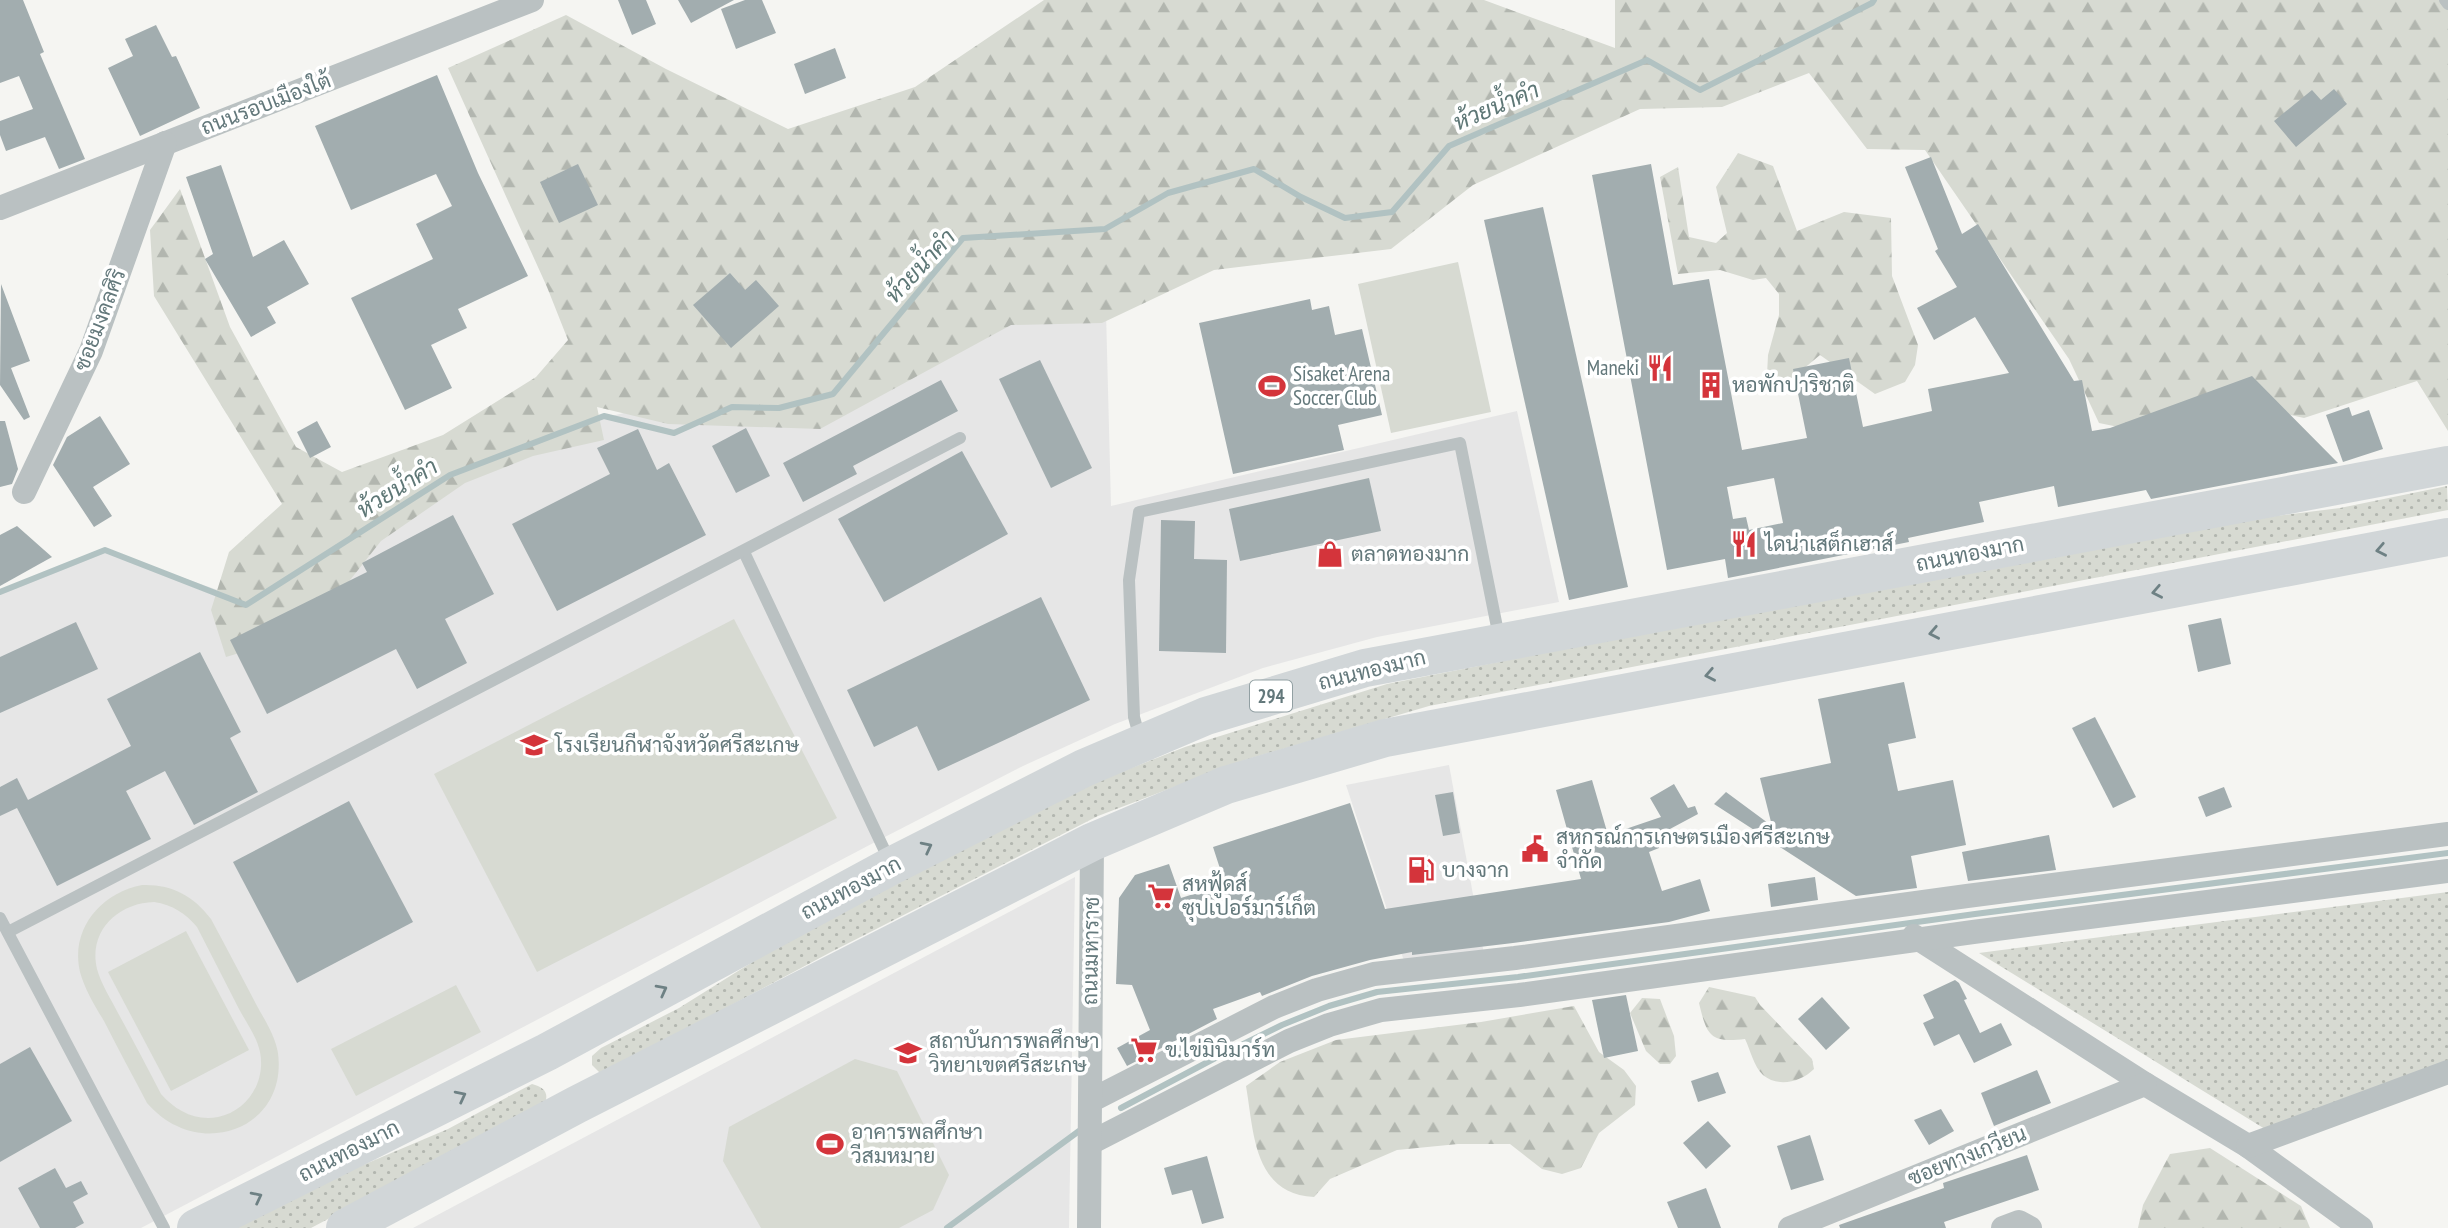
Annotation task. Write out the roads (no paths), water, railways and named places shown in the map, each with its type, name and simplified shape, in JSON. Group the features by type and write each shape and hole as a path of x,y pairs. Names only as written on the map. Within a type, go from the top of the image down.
{"main road":[{"name":"ถนนทองมาก","path":"196,1228 547,1052 891,866 1084,768 1206,716 1365,668 2448,465"},
{"path":"345,1228 576,1105 1092,842 1226,785 1385,738 2448,537"},
{"path":"547,1052 576,1105"}],"street":[{"name":"ถนนรอบเมืองใต้","path":"0,208 532,0"},
{"name":"ซอยมงคลศิริ","path":"24,492 91,351 165,143"},
{"path":"1090,1101 1274,1007 1317,990 1374,974 1529,956 2448,834"},
{"name":"ถนนมหาราช","path":"1089,1228 1092,842"},
{"path":"1090,1143 1289,1041 1329,1025 1381,1010 1519,995 2448,871"},
{"path":"1888,907 1918,940 2248,1146 2361,1228"},
{"path":"2248,1146 2448,1072"},
{"name":"ซอยทางเกวียน","path":"1790,1228 2145,1084"},
{"path":"2003,1228 2019,1222 2030,1228"}],"lane":[{"path":"2445,0 2448,4"},
{"path":"8,932 960,438"},
{"path":"1141,743 1134,717 1129,580 1139,512 1460,443 1500,642"},
{"path":"744,552 891,866"},
{"path":"0,918 164,1228"}],"waterway":[{"name":"ห้วยน้ำคำ","path":"0,592 105,550 246,605 450,475 604,416 674,433 732,407 779,408 833,394 963,238 1105,229 1168,193 1254,169 1301,197 1345,218 1392,212 1449,146 1647,60 1700,90 1874,0"},
{"path":"1121,1108 1282,1025 1329,1006 1377,992 1518,977 2448,853"},
{"path":"947,1228 1079,1131"}],"place":[{"name":"Maneki","path":"1660,368"},
{"name":"หอพักปาริชาติ","path":"1711,385"},
{"name":"Sisaket Arena Soccer Club","path":"1272,386"},
{"name":"ไดน่าเสต็กเฮาส์","path":"1744,544"},
{"name":"ตลาดทองมาก","path":"1330,554"},
{"name":"โรงเรียนกีฬาจังหวัดศรีสะเกษ","path":"534,745"},
{"name":"สหกรณ์การเกษตรเมืองศรีสะเกษ จำกัด","path":"1535,849"},
{"name":"บางจาก","path":"1421,870"},
{"name":"สหฟู้ดส์ ซุปเปอร์มาร์เก็ต","path":"1161,896"},
{"name":"ข.ไข่มินิมาร์ท","path":"1144,1050"},
{"name":"สถาบันการพลศึกษา วิทยาเขตศรีสะเกษ","path":"908,1053"},
{"name":"อาคารพลศึกษา วีสมหมาย","path":"830,1144"}]}
